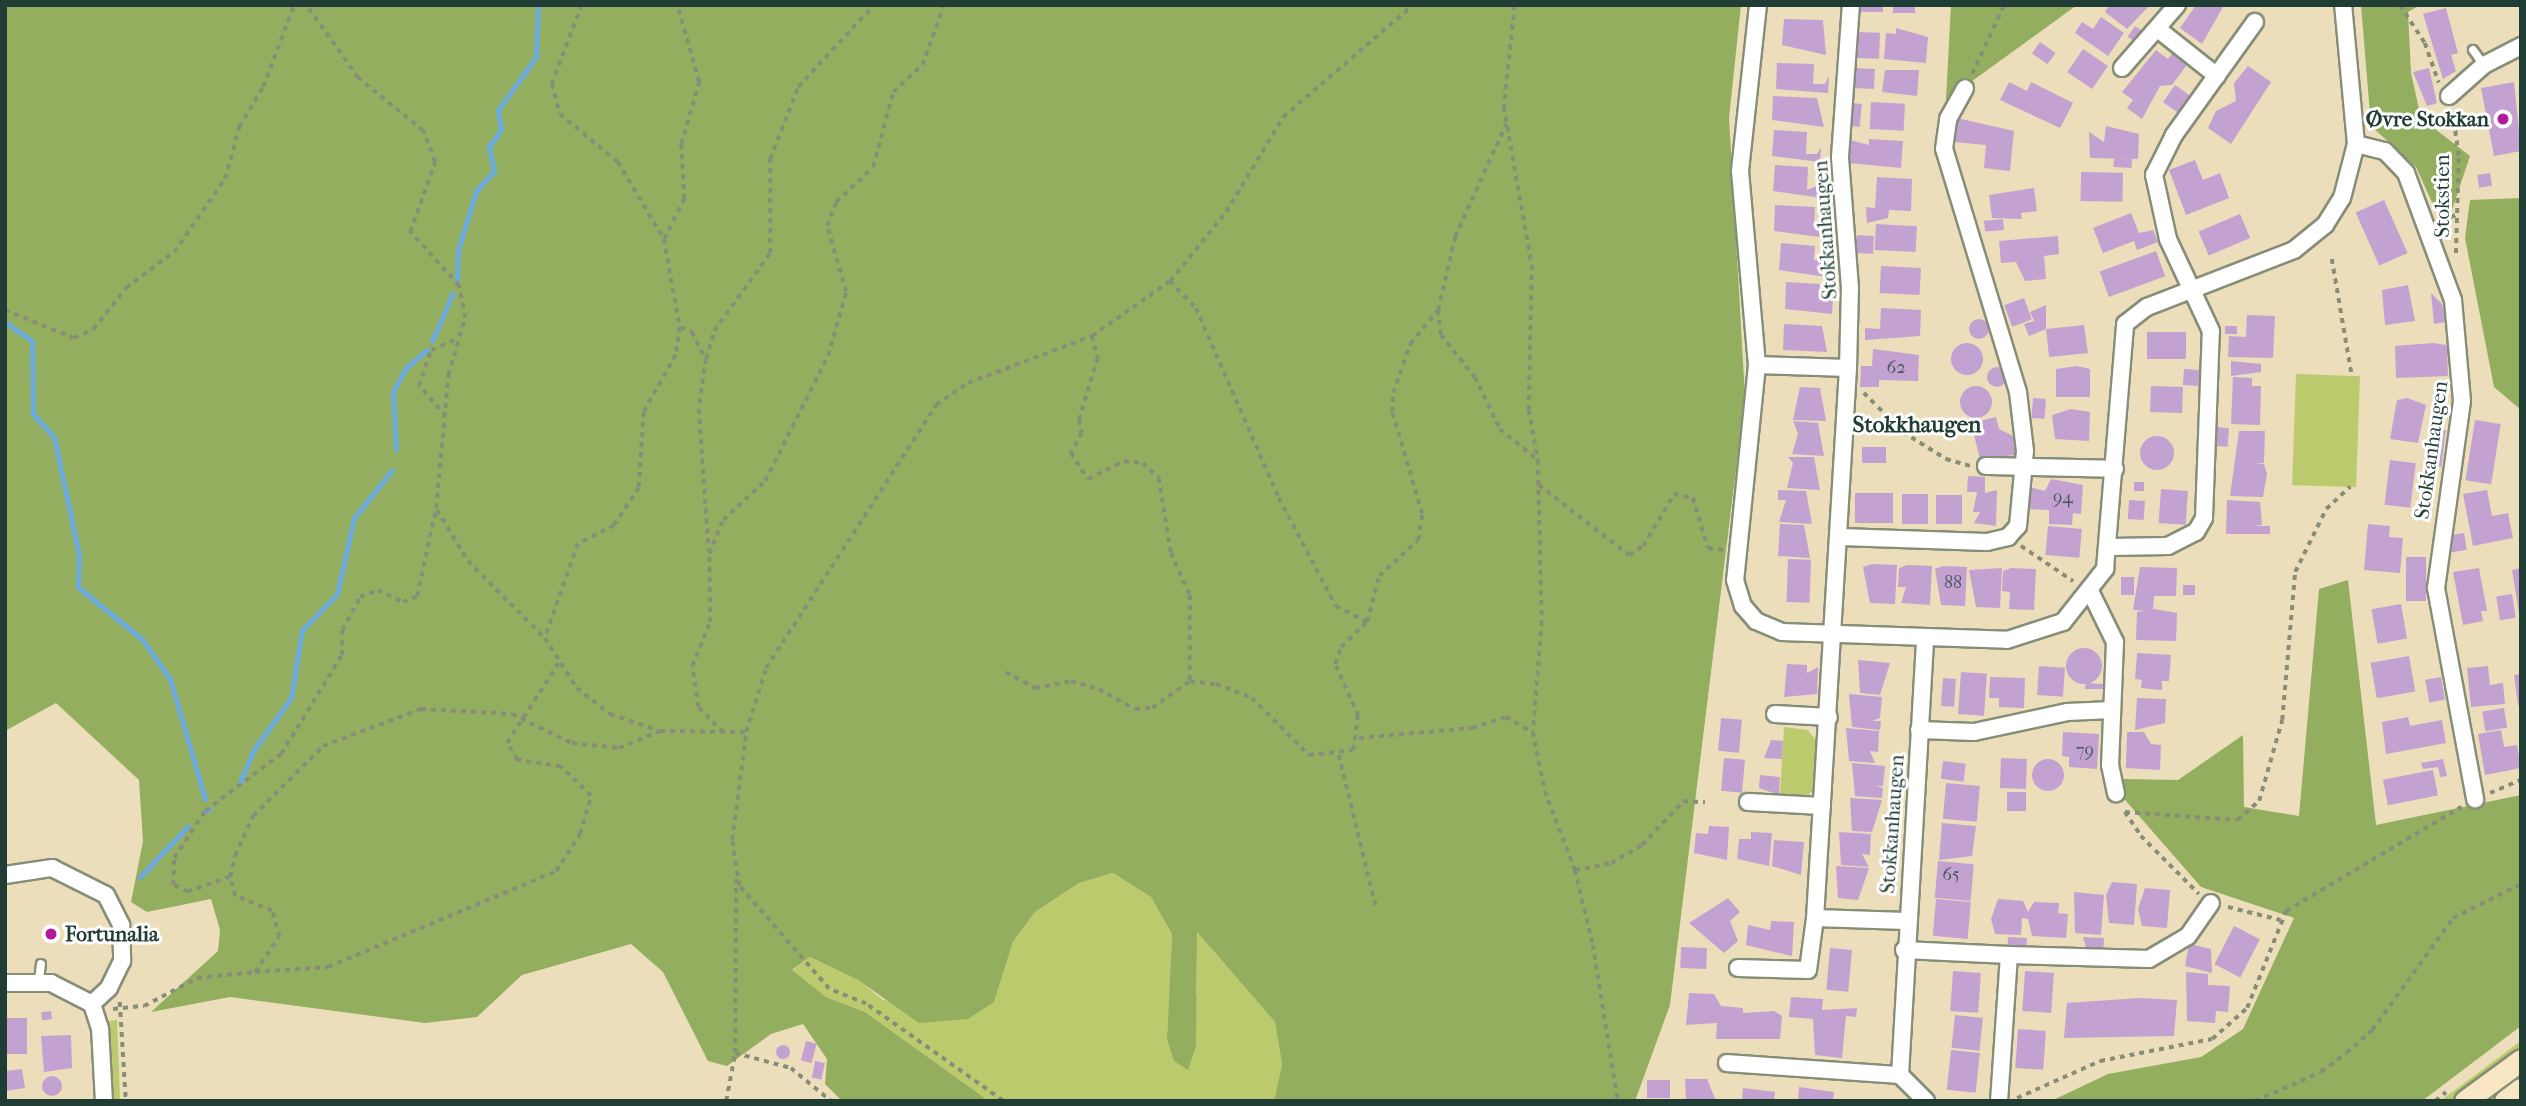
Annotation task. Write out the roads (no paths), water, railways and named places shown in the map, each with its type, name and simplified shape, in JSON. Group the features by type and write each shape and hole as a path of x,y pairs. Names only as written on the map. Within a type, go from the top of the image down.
{"main road":[{"path":"2465,1101 2521,1059"},
{"path":"2505,1101 2521,1089"}],"street":[{"path":"1758,5 1740,171 1758,365 1738,551 1738,594 1756,621 1782,632 1925,638 2025,638 2063,622 2091,593 2111,547 2121,332 2139,311 2272,260 2312,236 2342,198 2356,144 2343,5"},
{"name":"Stokkanhaugen","path":"1738,968 1808,970 1815,918 1836,635 1848,368 1850,288 1840,156 1851,5"},
{"path":"2122,68 2159,30 2177,5"},
{"path":"2111,547 2168,546 2196,532 2204,518 2212,341 2203,308 2189,292 2159,210 2154,176 2217,76 2255,22"},
{"path":"2159,30 2217,76"},
{"path":"2449,96 2484,65 2521,46"},
{"path":"1841,537 1987,542 2008,537 2020,518 2025,464 2021,408 2003,331 1946,160 1948,119 1965,88"},
{"name":"Stokkanhaugen","path":"2356,144 2393,157 2429,224 2447,274 2463,393 2436,588 2475,799"},
{"path":"1758,365 1848,368"},
{"path":"1986,466 2025,464 2115,468"},
{"path":"2091,593 2115,642 2112,710 2116,793"},
{"name":"Stokkanhaugen","path":"1900,1074 1904,950 1925,638"},
{"name":"Stokkanhaugen","path":"1919,730 1974,732 2067,712 2112,710"},
{"path":"1775,714 1829,718"},
{"path":"1748,802 1822,806"},
{"path":"5,875 52,868 106,895 121,925 116,978 92,1004"},
{"path":"1904,950 2149,959 2188,936 2211,903"},
{"name":"Stokkanhaugen","path":"1815,918 1906,920"},
{"path":"1998,1101 2009,955"},
{"path":"5,984 40,972 92,1004 100,1028 104,1101"},
{"path":"1727,1063 1900,1074 1926,1101"}],"lane":[{"path":"2473,50 2484,65"}],"waterway":[{"path":"457,281 458,250 476,191 494,171 489,147 501,130 498,110 536,57 538,5"},
{"path":"432,341 453,293"},
{"path":"5,322 32,341 33,414 54,437 79,555 78,587 142,639 170,679 205,799"},
{"path":"396,449 393,392 406,368 427,350"},
{"path":"240,782 253,751 291,698 302,630 337,594 354,518 392,470"},
{"path":"140,877 188,826"}],"place":[{"name":"Øvre Stokkan","path":"2503,119"},
{"name":"Fortunalia","path":"51,934"}],"district":[{"name":"Stokkhaugen","path":"1917,425"}]}
